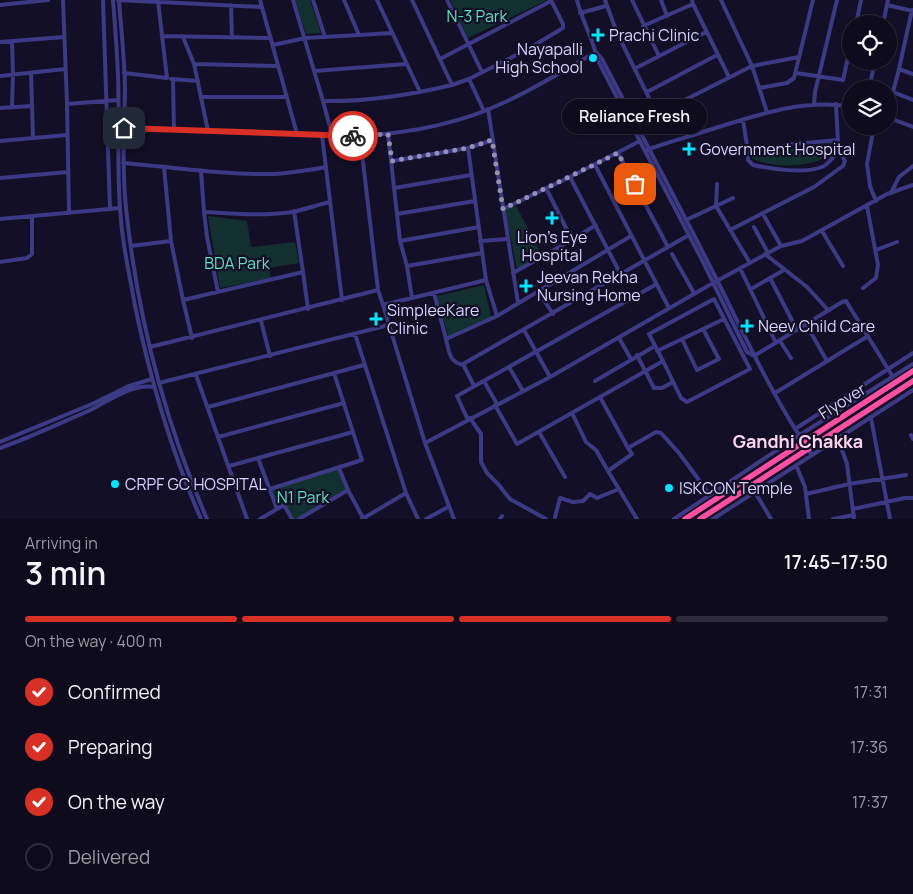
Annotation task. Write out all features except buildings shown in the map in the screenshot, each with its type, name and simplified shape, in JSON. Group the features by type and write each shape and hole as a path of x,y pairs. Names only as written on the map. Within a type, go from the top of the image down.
{"highway":[{"name":"Flyover","path":"685,519 913,371"},
{"name":"Flyover","path":"700,519 913,381"}],"street":[{"path":"0,5 48,0"},
{"path":"62,0 67,104 69,213"},
{"path":"103,0 110,209"},
{"path":"201,519 154,387 130,276 120,208 117,159 118,100 113,0 262,7"},
{"path":"119,0 124,73 123,163 131,246 150,348 159,383 190,479 207,519"},
{"path":"260,0 297,134"},
{"path":"294,0 332,135"},
{"path":"313,0 325,37"},
{"path":"344,0 359,35"},
{"path":"377,0 420,92"},
{"path":"412,0 452,85"},
{"path":"447,0 482,72"},
{"path":"323,101 369,99 420,92 452,85 469,79 528,49 563,28 563,24 551,0 440,59"},
{"path":"577,0 580,13 596,52 597,60 640,141 647,150 686,220 747,352 754,356"},
{"path":"605,0 617,33 636,68 657,114 752,66 799,57"},
{"path":"632,0 659,56"},
{"path":"661,0 666,16"},
{"path":"721,0 752,66 768,112"},
{"path":"759,88 788,83 793,80 813,0"},
{"path":"814,105 818,77 837,0"},
{"path":"858,15 861,0"},
{"path":"158,1 167,78"},
{"path":"643,26 693,2 729,78"},
{"path":"885,15 888,2 912,10 895,80"},
{"path":"231,5 232,38"},
{"path":"580,13 606,6"},
{"path":"636,68 706,32"},
{"path":"273,45 305,38 392,33"},
{"path":"162,36 271,38"},
{"path":"0,42 64,37"},
{"path":"183,37 194,64 208,131"},
{"path":"12,41 12,107"},
{"path":"124,128 360,136 388,134 451,122 486,110 506,102 596,52"},
{"path":"596,52 602,59 689,235 794,429 812,455"},
{"path":"647,92 718,55"},
{"path":"194,64 278,66"},
{"path":"314,71 406,64"},
{"path":"0,76 65,69"},
{"path":"898,69 913,74"},
{"path":"796,73 843,80 845,70"},
{"path":"31,73 33,138"},
{"path":"124,73 198,81"},
{"path":"173,79 174,130"},
{"path":"469,79 486,110 518,303"},
{"path":"897,94 913,100"},
{"path":"201,96 287,97"},
{"path":"67,104 118,100"},
{"path":"730,230 814,186 843,166 845,161 839,150 836,104"},
{"path":"647,150 768,112 814,105 842,106"},
{"path":"0,108 32,106"},
{"path":"118,116 124,117"},
{"path":"743,120 748,160 752,165 786,170 822,167 839,150"},
{"path":"897,121 913,128"},
{"path":"388,134 396,214 400,241 408,266 412,298"},
{"path":"0,141 67,135"},
{"path":"322,135 342,300"},
{"path":"872,135 867,164 870,186 876,201"},
{"path":"360,136 378,290 425,443 454,519"},
{"path":"392,161 468,148 492,140"},
{"path":"748,152 794,144 838,140"},
{"path":"503,209 640,141"},
{"path":"468,148 486,280 497,316"},
{"path":"618,153 668,247"},
{"path":"123,163 201,171 274,174 326,168"},
{"path":"594,165 669,308"},
{"path":"891,193 900,177 913,166"},
{"path":"164,167 171,241 192,338"},
{"path":"201,171 207,236 218,292"},
{"path":"0,178 68,172"},
{"path":"394,188 471,175"},
{"path":"570,177 621,274"},
{"path":"717,184 716,206 750,263"},
{"path":"425,443 550,377 715,281 781,246 802,241 891,193 913,185"},
{"path":"546,188 572,240"},
{"path":"686,220 733,198"},
{"path":"396,214 475,201"},
{"path":"204,212 258,215 294,211 330,202"},
{"path":"863,288 873,282 878,272 876,250 866,206"},
{"path":"0,219 120,208"},
{"path":"294,211 308,309"},
{"path":"763,214 781,246"},
{"path":"0,262 27,258 32,254 32,216"},
{"path":"513,273 596,225"},
{"path":"400,241 478,227"},
{"path":"754,227 767,254 784,270 807,287 828,310"},
{"path":"822,231 843,266"},
{"path":"464,365 689,235"},
{"path":"446,339 497,316 631,236"},
{"path":"480,241 508,239"},
{"path":"131,246 171,241"},
{"path":"876,250 897,242"},
{"path":"408,266 482,253"},
{"path":"672,254 694,293"},
{"path":"740,268 778,342 790,358"},
{"path":"750,289 784,270"},
{"path":"183,300 303,272"},
{"path":"770,278 797,330"},
{"path":"383,306 486,280"},
{"path":"546,519 510,499 487,473 481,462 482,434 469,419 457,396 656,285"},
{"path":"150,348 378,290"},
{"path":"538,291 553,314"},
{"path":"434,293 451,359 458,364 464,365"},
{"path":"714,299 724,319 750,369 687,402 681,398 649,334 714,299"},
{"path":"754,356 828,310 846,301 893,377"},
{"path":"657,351 724,319"},
{"path":"261,321 270,356"},
{"path":"727,325 732,322"},
{"path":"806,324 827,360"},
{"path":"159,383 388,325"},
{"path":"682,340 697,370 720,359 703,329"},
{"path":"524,330 550,377"},
{"path":"355,334 406,493 418,519"},
{"path":"774,392 868,336"},
{"path":"143,340 148,338"},
{"path":"618,338 631,359"},
{"path":"595,380 655,346"},
{"path":"794,429 913,353"},
{"path":"637,355 653,386 662,388 674,382"},
{"path":"484,381 517,444 663,360"},
{"path":"674,519 798,436 913,364"},
{"path":"208,407 364,365"},
{"path":"464,365 474,386"},
{"path":"509,367 523,391"},
{"path":"270,489 362,460 334,373"},
{"path":"196,375 248,519"},
{"path":"0,442 92,404 128,386 152,379"},
{"path":"0,448 88,411 126,392 154,387"},
{"path":"713,519 913,390"},
{"path":"600,397 632,454 608,471"},
{"path":"218,437 344,403"},
{"path":"161,409 166,407"},
{"path":"572,413 586,442 595,449 637,519"},
{"path":"871,418 890,519"},
{"path":"229,466 353,432"},
{"path":"539,432 565,477"},
{"path":"628,448 656,432 661,433 679,453 710,495"},
{"path":"833,519 854,517 844,454 838,439"},
{"path":"258,458 277,509"},
{"path":"796,465 806,494 809,519"},
{"path":"339,468 363,519 406,493"},
{"path":"806,494 849,484 906,475"},
{"path":"555,517 560,498 572,502 583,501 590,494 597,498 619,489"},
{"path":"299,519 348,490"},
{"path":"755,492 771,519"},
{"path":"853,509 913,498"},
{"path":"260,519 284,505 292,519"},
{"path":"426,519 448,507"}],"green space":[{"path":"295,0 310,0 321,33 306,34"},
{"name":"N-3 Park","path":"450,0 545,0 545,1 468,38"},
{"path":"836,142 832,151 824,158 799,165 770,164 750,157 750,156"},
{"path":"516,206 542,255 517,269 505,212 507,209"},
{"name":"BDA Park","path":"208,216 247,221 251,247 295,242 299,263 269,268 271,278 220,288"},
{"path":"484,285 491,317 448,336 437,296"},
{"name":"N1 Park","path":"339,468 348,490 299,519 292,519 285,506 277,509 270,489"}],"way so far":[{"path":"353,136 388,134 392,161 468,148 492,140 503,209 618,153 635,184"}],"place":[{"name":"Prachi Clinic","path":"598,35"},
{"name":"Nayapalli High School","path":"593,58"},
{"name":"Government Hospital","path":"689,149"},
{"name":"Reliance Fresh","path":"635,184"},
{"name":"Lion's Eye Hospital","path":"552,218"},
{"name":"Jeevan Rekha Nursing Home","path":"526,286"},
{"name":"SimpleeKare Clinic","path":"376,319"},
{"name":"Neev Child Care","path":"747,326"},
{"name":"CRPF GC HOSPITAL","path":"115,484"},
{"name":"ISKCON Temple","path":"669,488"}],"district":[{"name":"Gandhi Chakka","path":"798,442"}],"route":[{"path":"124,128 353,136"}]}
